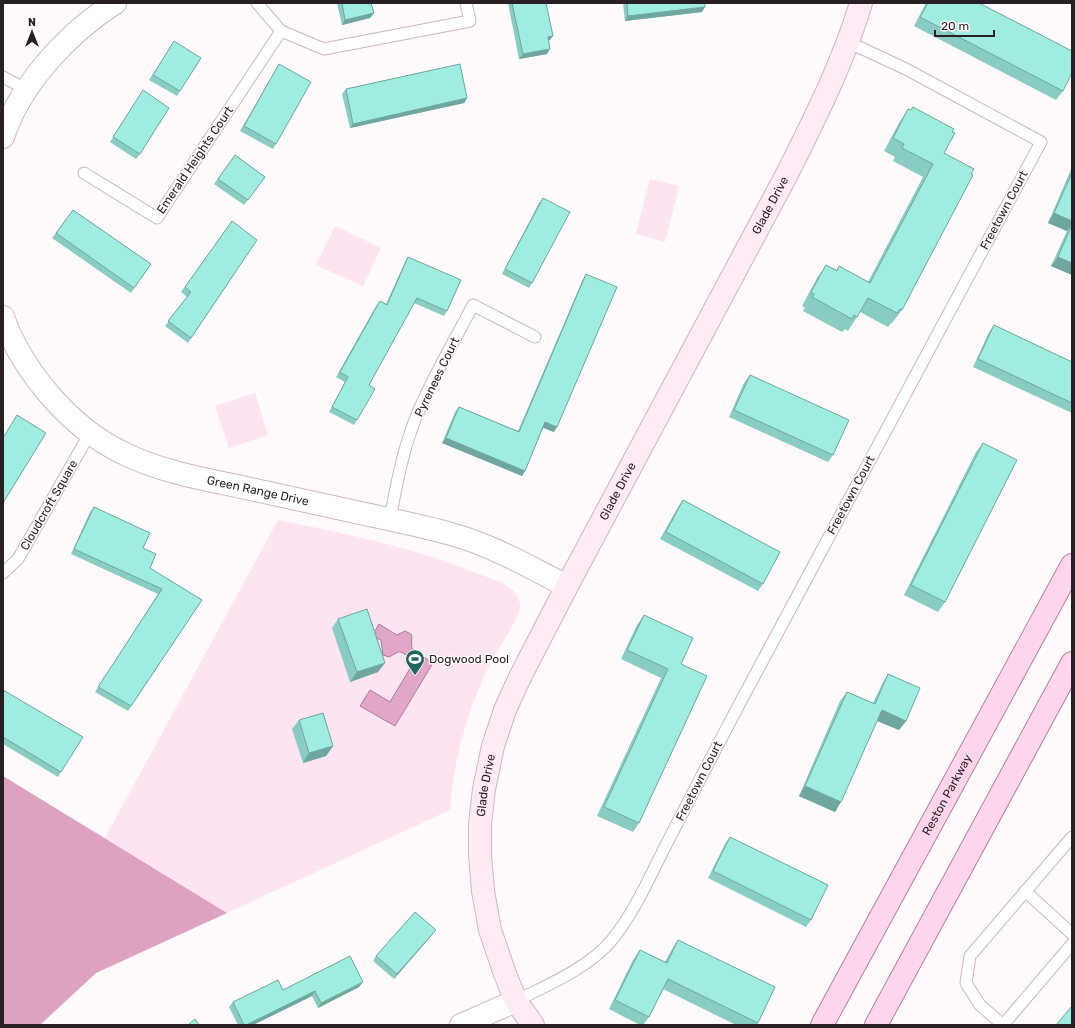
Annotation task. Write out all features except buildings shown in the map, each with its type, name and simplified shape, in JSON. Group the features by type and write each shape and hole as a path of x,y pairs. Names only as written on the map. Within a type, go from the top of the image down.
{"main road":[{"name":"Reston Parkway","path":"822,1025 1072,565"},
{"path":"876,1025 1072,663"}],"street":[{"path":"3,137 16,107 36,76 59,49 85,24 115,3"},
{"name":"Glade Drive","path":"521,1025 516,1002 490,930 483,891 480,837 484,789 493,746 505,710 520,677 787,174 826,97 848,42 861,3"},
{"name":"Green Range Drive","path":"3,317 21,355 41,384 64,410 90,433 125,454 142,462 178,474 390,519 452,534 508,556 567,586"},
{"path":"461,1025 516,1002"},
{"name":"Glade Drive","path":"516,1002 533,1025"}],"lane":[{"path":"257,3 281,31 324,49 470,21 466,3"},
{"name":"Emerald Heights Court","path":"84,173 157,218 281,31"},
{"name":"Freetown Court","path":"516,1002 565,976 592,958 609,943 626,919 643,890 716,747 892,417 1041,142 906,69 848,42"},
{"path":"3,77 27,90"},
{"name":"Pyrenees Court","path":"390,519 403,457 413,425 427,393 473,305 534,337"},
{"name":"Cloudcroft Square","path":"3,573 18,559 90,433"},
{"path":"1072,837 970,956 966,983 980,1005 1003,1025 1072,944"},
{"path":"1025,891 1072,934"}],"shaded area":[{"path":"650,179 679,186 665,242 636,234"},
{"path":"335,226 381,248 363,286 316,265"},
{"path":"255,393 268,435 229,448 215,406"},
{"path":"278,520 403,548 452,564 503,583 514,591 520,605 514,624 485,673 470,711 459,751 450,810 227,913 105,838"},
{"name":"Dogwood Pool","path":"379,624 397,635 405,631 411,634 413,650 433,663 395,726 360,706 370,690 390,702 415,660 401,652 389,657 383,655 381,640 372,636"},
{"path":"3,776 227,913 96,973 40,1025 3,1025"}],"place":[{"name":"Dogwood Pool","path":"415,676"}]}
